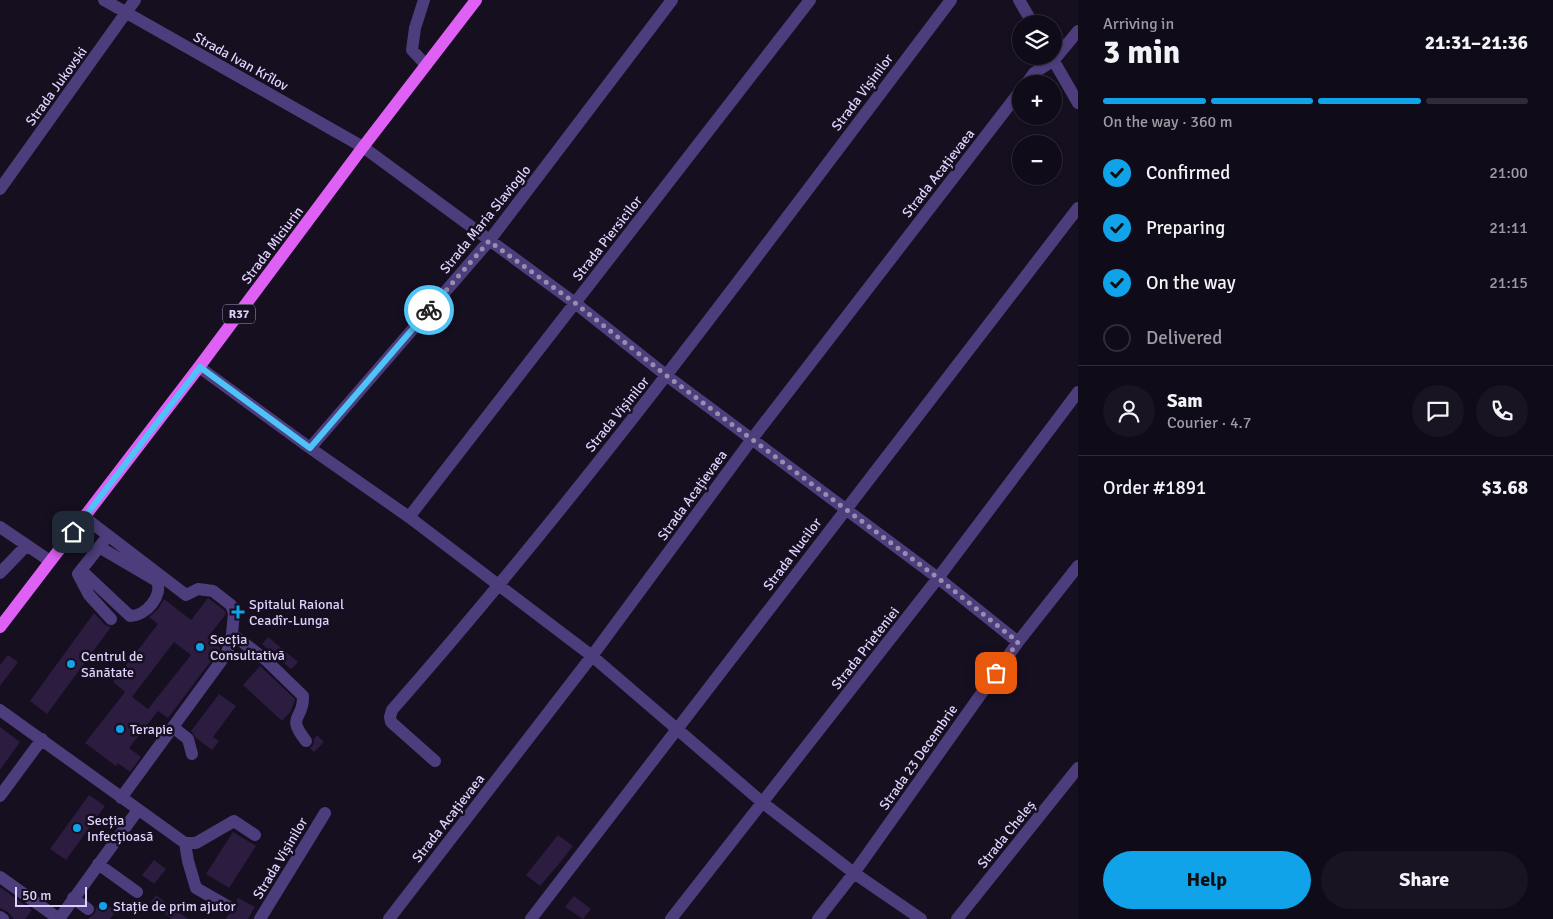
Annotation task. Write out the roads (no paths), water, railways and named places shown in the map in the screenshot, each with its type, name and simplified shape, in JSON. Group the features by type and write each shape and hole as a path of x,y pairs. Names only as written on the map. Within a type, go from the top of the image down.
{"main road":[{"name":"Strada Miciurin","path":"0,627 200,367 363,147 476,0"}],"street":[{"name":"Strada Ivan Krîlov","path":"104,0 363,147 575,303 667,376 938,578 1018,642"},
{"name":"Strada Jukovski","path":"0,189 135,0"},
{"path":"424,0 415,28 412,50 426,65"},
{"name":"Strada Maria Slavioglo","path":"310,448 489,241 672,0"},
{"name":"Strada Piersicilor","path":"409,517 810,0"},
{"name":"Strada Vișinilor","path":"434,760 391,722 392,710 483,606 667,376 951,0"},
{"path":"1019,0 1028,15"},
{"path":"1062,48 1078,31"},
{"path":"1033,75 1044,65"},
{"path":"1057,65 1078,102"},
{"name":"Strada Acațievaea","path":"389,919 592,656 752,439 1012,102"},
{"name":"Strada Nucilor","path":"531,919 1078,208"},
{"path":"200,367 310,448 409,517 592,656 763,803 854,873 921,919"},
{"name":"Strada Prieteniei","path":"672,919 938,578 1078,392"},
{"path":"84,517 186,595 198,589 213,592 231,605 234,613 232,634 227,653 121,798"},
{"path":"0,527 50,561"},
{"path":"109,536 78,574 89,595 112,619"},
{"path":"0,573 27,545"},
{"path":"81,570 130,616 144,613 158,594 160,588 157,581 99,547"},
{"name":"Strada 23 Decembrie","path":"818,919 854,873 1018,642 1078,566"},
{"path":"232,634 266,660 303,696 303,703 295,724 297,730 306,741"},
{"path":"0,710 185,843 196,843 234,821 255,835"},
{"path":"174,728 188,739 192,754"},
{"path":"0,796 42,739"},
{"name":"Strada Cheleș","path":"957,919 1078,768"},
{"path":"0,877 59,919 138,810"},
{"name":"Strada Vișinilor","path":"260,919 325,813"},
{"path":"185,843 196,888 229,908"},
{"path":"98,864 137,892"},
{"path":"73,898 88,909"}],"place":[{"name":"Spitalul Raional Ceadîr-Lunga","path":"238,612"},
{"name":"Secția Consultativă","path":"200,647"},
{"name":"Centrul de Sănătate","path":"71,664"},
{"name":"Terapie","path":"120,729"},
{"name":"Secția Infecțioasă","path":"77,828"},
{"name":"Stație de prim ajutor","path":"103,906"}]}
